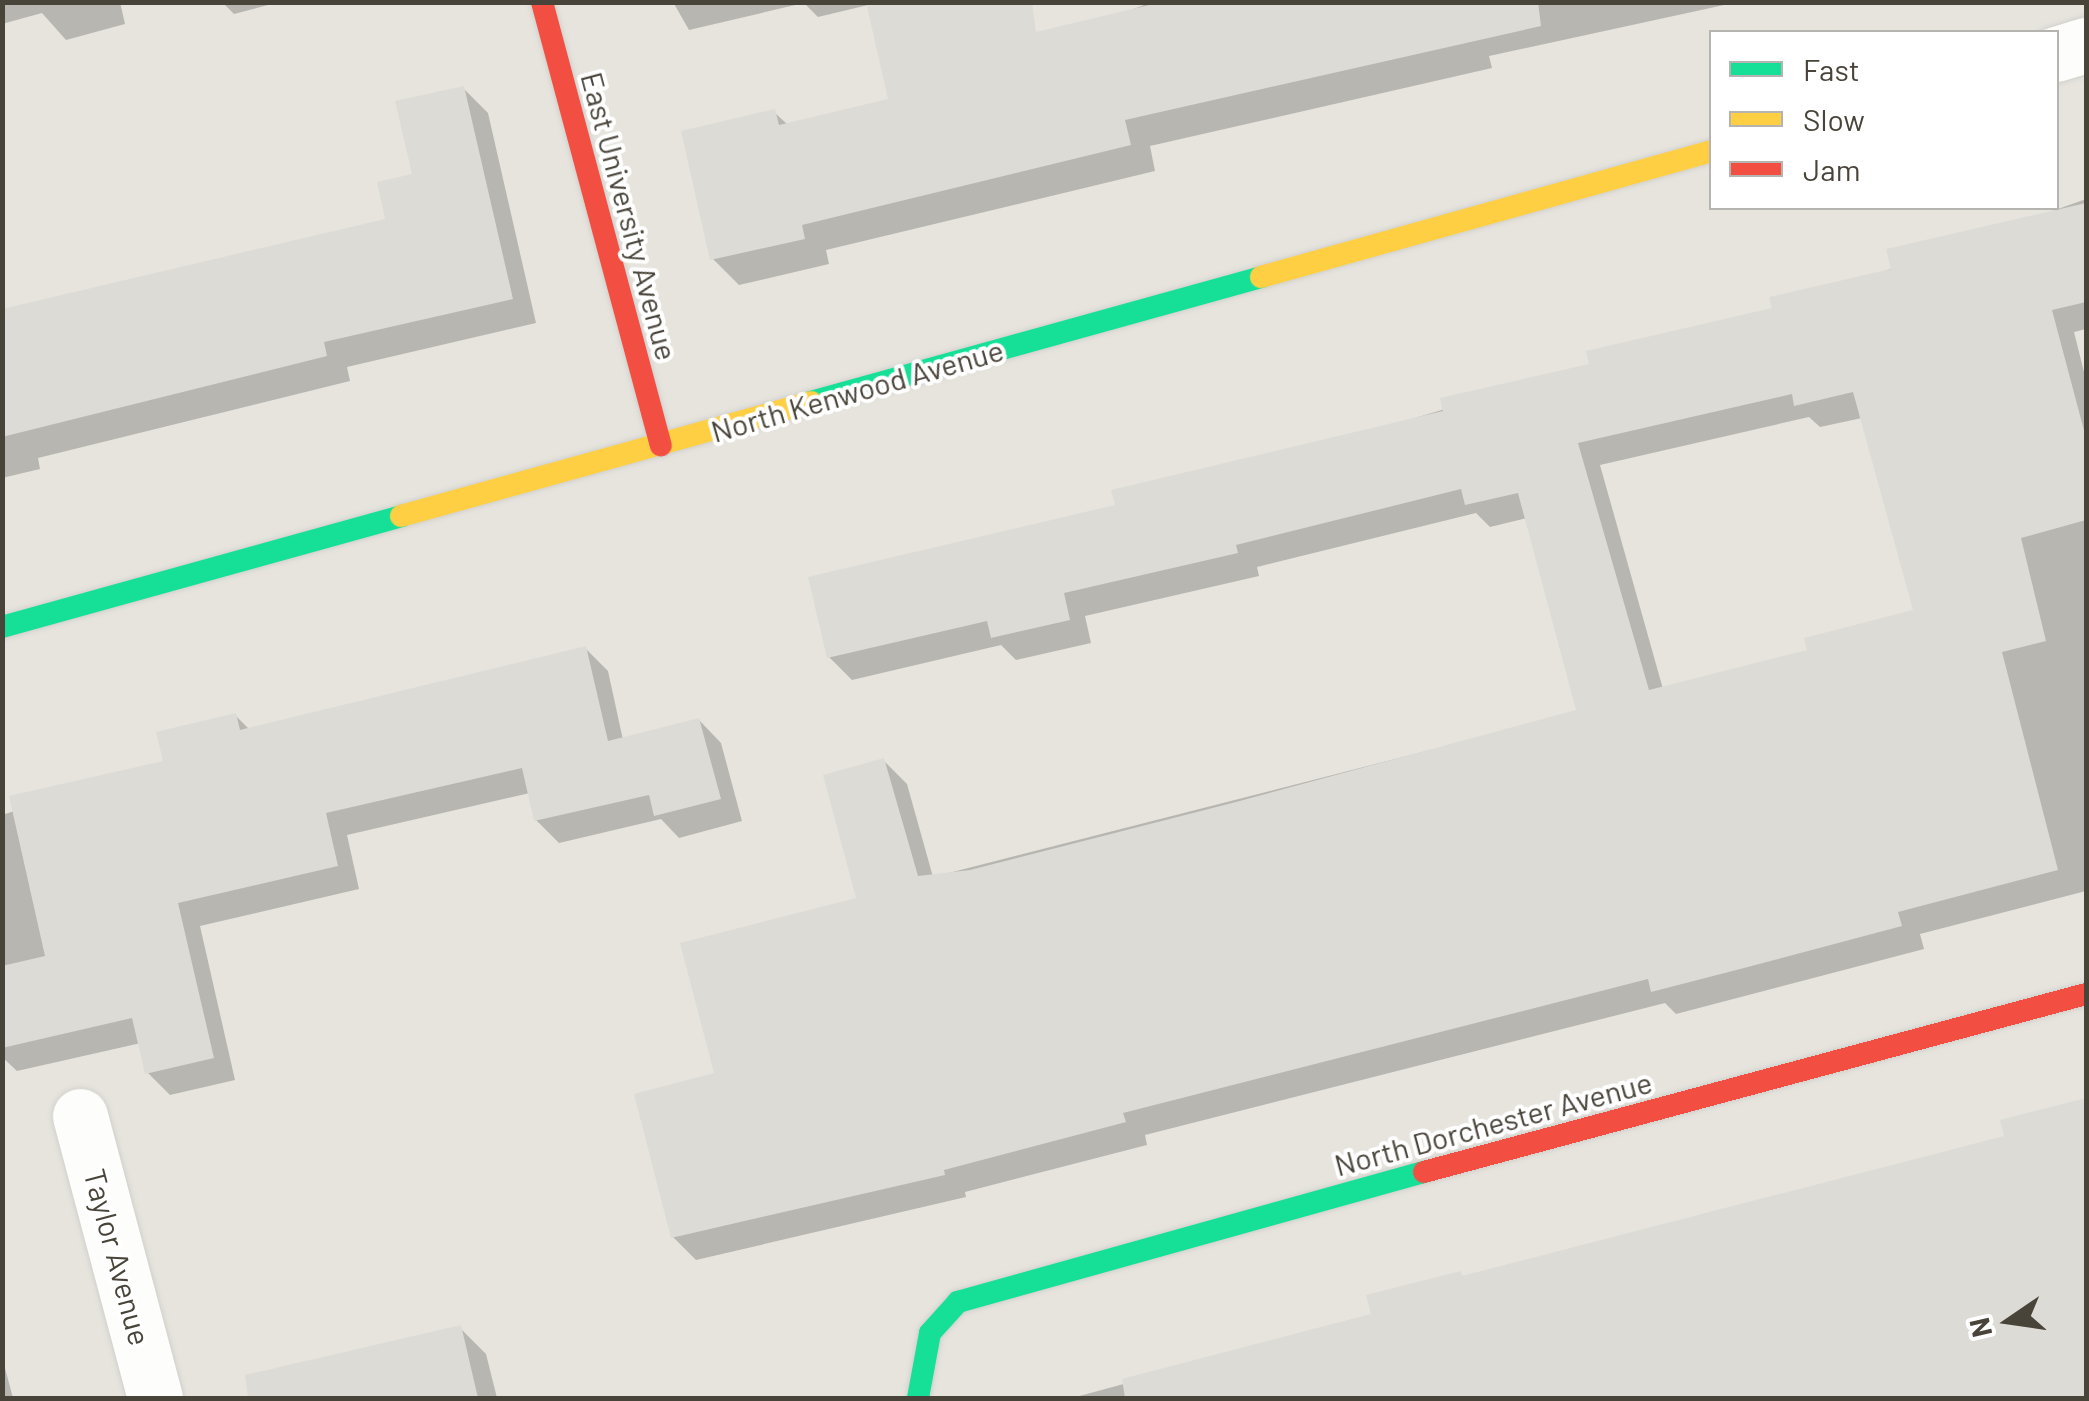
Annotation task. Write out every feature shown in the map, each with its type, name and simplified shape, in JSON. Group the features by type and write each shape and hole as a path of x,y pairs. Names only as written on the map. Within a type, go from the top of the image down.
{"street":[{"name":"East University Avenue","path":"542,2 661,444"},
{"path":"2059,53 2086,46"},
{"name":"North Kenwood Avenue","path":"2,628 1709,151"},
{"name":"North Dorchester Avenue","path":"918,1398 930,1334 958,1302 983,1291 2086,994"},
{"name":"Taylor Avenue","path":"80,1116 155,1398"}],"shaded area":[{"path":"3,3 2086,3 2086,1398 3,1398"}],"building":[{"path":"866,2 1032,2 1036,32 1162,2 1538,2 1541,26 1125,120 1131,145 802,225 805,239 710,260 681,131 775,109 779,125 888,99"},
{"path":"464,86 513,299 324,342 327,356 2,437 2,309 385,219 377,182 412,174 395,101"},
{"path":"2086,203 2086,302 2052,310 2086,438 2086,520 2021,538 2046,641 2002,652 2058,870 1898,912 1902,926 1744,968 1651,992 1648,979 1123,1113 1126,1122 944,1170 945,1175 671,1238 634,1094 714,1073 680,943 856,898 823,775 884,758 918,876 970,870 1576,710 1518,493 1465,505 1461,489 1236,545 1238,553 1064,593 1070,620 991,638 987,621 827,658 808,577 1115,505 1111,490 1443,411 1440,398 1589,364 1586,351 1772,308 1769,297 1891,269 1886,249","holes":["1853,392 1913,610 1804,638 1807,650 1649,690 1578,443 1792,394 1794,406"]},
{"path":"586,646 608,741 699,718 721,799 654,816 649,795 534,821 522,768 326,813 338,866 178,903 214,1058 145,1074 132,1018 2,1048 2,966 45,956 9,796 163,761 156,732 236,713 240,730"},
{"path":"2086,1098 2086,1398 1125,1398 1122,1379 1371,1314 1366,1295 1461,1271 1462,1276 2004,1136 2000,1120"},
{"path":"461,1325 478,1398 248,1398 245,1375"}],"traffic: fast":[{"path":"811,402 1261,277"},
{"path":"2,627 401,516"},
{"path":"918,1398 930,1333 958,1302 1424,1172"}],"traffic: slow":[{"path":"1261,277 1709,152"},
{"path":"401,516 811,402"}],"traffic: jam":[{"path":"542,2 661,445"},
{"path":"1424,1172 2086,994"}]}
